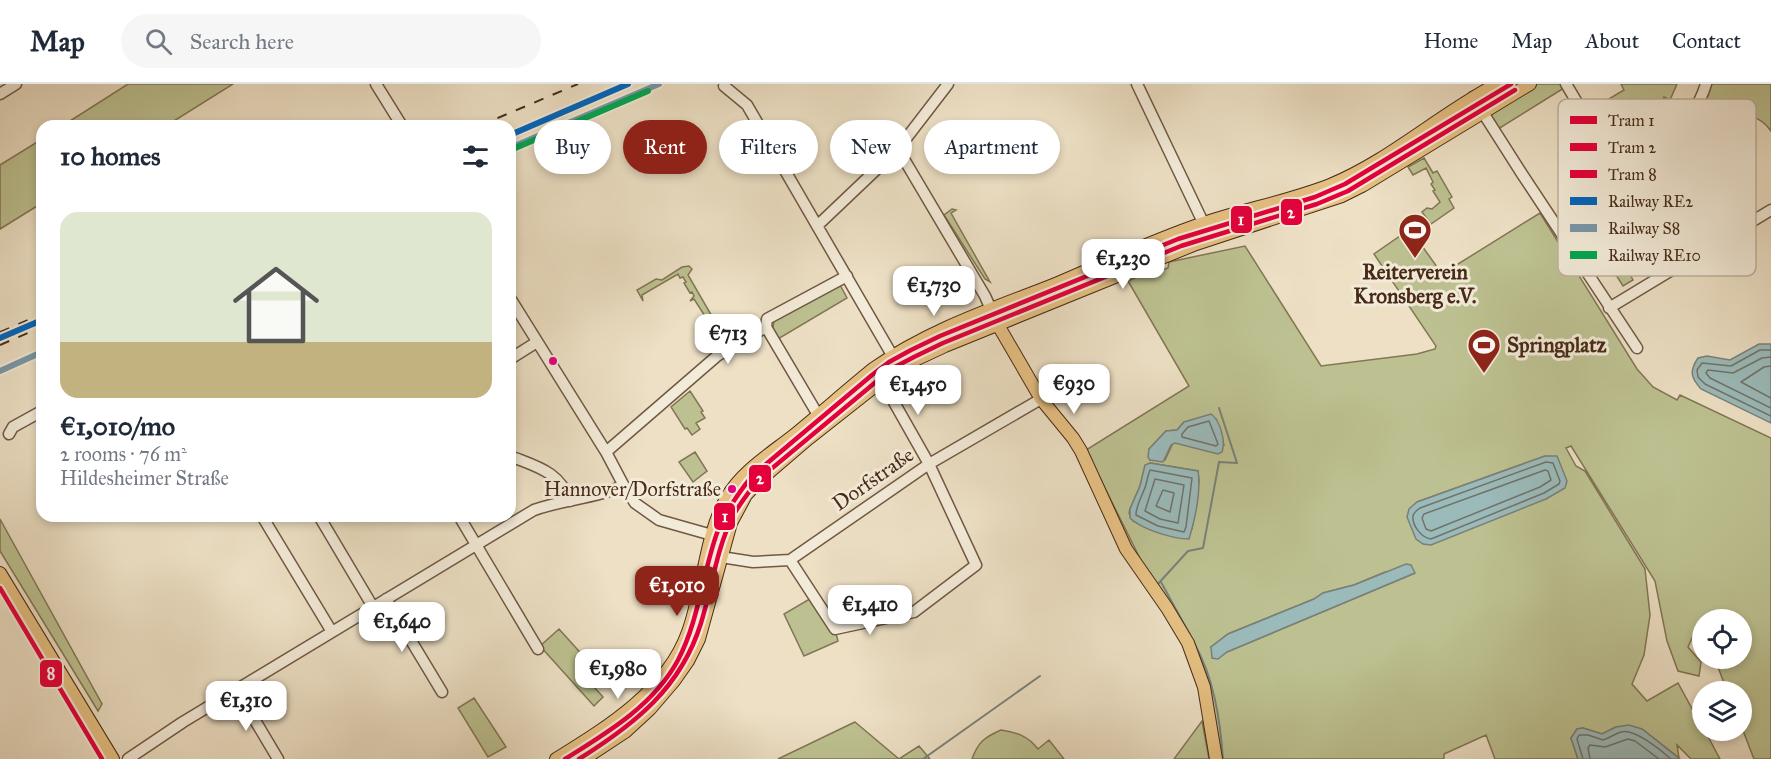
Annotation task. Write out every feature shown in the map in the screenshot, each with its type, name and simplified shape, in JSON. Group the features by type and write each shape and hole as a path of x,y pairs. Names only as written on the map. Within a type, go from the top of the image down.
{"main road":[{"path":"556,759 628,711 664,673 678,654 688,633 718,516 732,489 751,469 892,355 991,308 1203,223 1290,198 1342,179 1369,165 1473,97 1497,84"},
{"path":"588,758 625,732 650,709 688,661 699,639 726,557 726,539 738,507 759,481 898,368 945,346 1211,239 1342,196 1530,84"},
{"path":"998,325 1041,399 1081,450 1126,549 1188,643 1204,687 1216,759"},
{"path":"0,573 113,759"}],"street":[{"path":"0,94 16,84"},
{"path":"376,84 398,120"},
{"path":"912,131 948,84"},
{"path":"1137,84 1211,239"},
{"path":"1566,84 1575,99"},
{"path":"1701,99 1706,84"},
{"path":"724,86 747,105 892,355"},
{"path":"1473,97 1558,228"},
{"path":"912,173 991,308 998,325"},
{"path":"817,226 872,174"},
{"path":"1756,219 1771,210"},
{"path":"818,416 766,327 767,319 847,276"},
{"path":"1588,276 1637,348"},
{"path":"1609,308 1662,276"},
{"path":"516,308 635,503 659,520 726,539"},
{"path":"606,452 717,356 766,327"},
{"path":"516,355 537,342"},
{"path":"726,557 753,562 790,560 835,629 914,612 976,565 929,464 882,381"},
{"name":"Dorfstraße","path":"790,560 929,464 1041,399"},
{"path":"9,434 13,427 36,414"},
{"path":"516,458 550,472 560,482 570,501"},
{"path":"516,521 534,510 603,495 623,486"},
{"path":"266,522 332,632"},
{"path":"323,522 373,607"},
{"path":"463,522 538,649"},
{"path":"128,759 183,722 514,522"},
{"path":"386,599 442,692"},
{"path":"237,690 278,759"}],"green space":[{"path":"128,84 233,84 176,120 71,120"},
{"path":"1533,84 1561,84 1564,88 1495,131 1485,114"},
{"path":"1621,84 1677,84 1670,99 1664,97 1663,99 1609,99 1624,90"},
{"path":"1710,84 1771,84 1771,131 1756,118 1756,99 1705,99"},
{"path":"36,143 36,207 0,229 0,165"},
{"path":"1424,158 1433,173 1437,171 1452,197 1449,199 1454,208 1431,224 1422,212 1427,208 1432,209 1440,202 1433,191 1435,190 1431,184 1433,182 1426,168 1413,175 1408,167"},
{"path":"952,209 956,210 951,213 990,282 985,279 944,215"},
{"path":"1540,213 1558,242 1558,276 1579,276 1637,369 1653,387 1677,400 1680,395 1771,438 1771,759 1754,759 1747,741 1752,741 1752,681 1723,681 1719,669 1752,669 1752,609 1692,609 1692,638 1688,647 1692,652 1692,669 1700,669 1699,676 1678,671 1667,641 1655,581 1571,446 1566,448 1576,466 1585,471 1645,569 1650,615 1644,655 1632,684 1647,701 1678,683 1692,709 1692,741 1710,741 1720,759 1691,759 1677,745 1679,758 1642,729 1616,727 1602,734 1583,728 1577,729 1571,738 1578,759 1495,759 1486,735 1444,754 1444,759 1216,759 1204,687 1086,450 1189,386 1128,281 1154,269 1159,271 1168,268 1169,262 1245,246 1321,366 1417,354 1435,349 1436,346 1374,254 1410,229 1442,274","holes":["1216,419 1224,445 1173,443 1165,460 1150,460 1149,449 1166,431 1177,430 1184,422","1545,456 1546,499 1417,502","1150,463 1198,471 1199,481 1192,529 1174,534 1162,534 1133,521 1129,513 1145,466","1385,572 1415,573 1227,652 1211,647 1228,634 1314,599 1323,593 1354,585"]},
{"path":"689,266 692,269 688,275 717,325 723,326 718,329 724,340 729,338 730,343 715,351 723,344 694,299 690,301 694,296 684,283 686,282 683,277 680,278 678,274 642,295 643,301 637,290 656,279 662,280 682,267"},
{"path":"1617,276 1631,276 1633,280 1623,286"},
{"path":"839,283 847,298 778,339 773,329 774,319"},
{"path":"690,391 705,418 696,423 700,429 692,435 687,428 685,429 671,407"},
{"path":"695,452 707,471 693,482 679,462"},
{"path":"0,519 102,704 98,711 0,551"},
{"path":"813,597 835,629 838,641 804,656 784,614"},
{"path":"559,629 595,669 585,677 603,697 594,706 540,646"},
{"path":"474,698 506,747 488,757 458,708"},
{"path":"1202,721 1209,759 1174,759"},
{"path":"855,722 899,759 778,759"},
{"path":"1001,730 1021,735 1038,749 1049,740 1064,759 972,759 983,741"},
{"path":"919,746 930,759 899,759"}],"water":[{"path":"1759,344 1771,344 1771,423 1701,389 1692,374 1698,358 1707,356 1730,360"},
{"path":"1211,414 1221,431 1222,452 1218,454 1175,443 1171,445 1163,462 1150,460 1149,449 1166,431 1177,430 1184,422"},
{"path":"1545,456 1557,456 1567,481 1565,488 1546,499 1431,545 1423,544 1416,539 1407,517 1409,509 1417,502"},
{"path":"1150,463 1198,471 1197,505 1189,539 1158,533 1130,518 1130,509 1140,486 1145,465"},
{"path":"1406,564 1411,565 1415,573 1227,652 1218,659 1212,658 1211,647 1228,634 1314,599 1323,593 1354,585"},
{"path":"1629,725 1642,729 1680,759 1578,759 1571,738 1577,729 1583,728 1602,734 1616,727"}],"waterway":[{"path":"1157,585 1188,551 1203,548 1219,462 1237,463 1219,408"},
{"path":"1161,582 1190,635"},
{"path":"1194,643 1207,670 1215,699 1223,759"},
{"path":"923,759 1040,676"}],"railway":[{"path":"493,120 578,84"},
{"path":"0,332 36,317"},
{"path":"0,345 30,332"}],"tram line":[{"name":"1","path":"565,759 628,717 656,691 668,676 678,660 691,629 717,533 733,502 753,475 889,362 940,336 1178,239 1315,197 1345,184 1511,84"},
{"name":"2","path":"579,759 637,718 654,702 681,667 701,623 718,556 732,518 758,480 893,368 943,343 1181,246 1317,204 1348,191 1515,90"},
{"name":"8","path":"0,588 102,759"}],"rail line":[{"name":"RE2","path":"516,132 628,84"},
{"name":"S8","path":"516,145 659,84"},
{"name":"RE10","path":"516,148 648,91"},
{"name":"RE2","path":"0,338 36,323"},
{"name":"S8","path":"0,371 36,355"}],"place":[{"name":"Reiterverein Kronsberg e.V.","path":"1415,259"},
{"name":"Springplatz","path":"1484,374"},
{"name":"Hannover/Dorfstraße","path":"732,489"}]}
